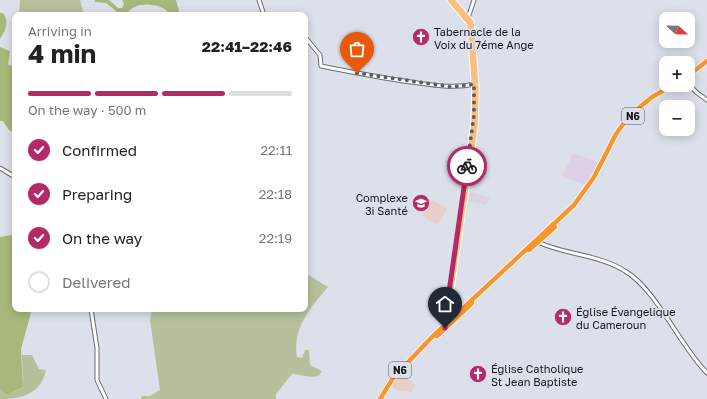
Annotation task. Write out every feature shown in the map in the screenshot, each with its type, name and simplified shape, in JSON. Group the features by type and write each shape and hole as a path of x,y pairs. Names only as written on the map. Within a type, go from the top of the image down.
{"highway":[{"path":"695,70 707,61"},
{"path":"695,74 707,65"},
{"name":"N6","path":"380,399 393,378 446,325 580,201 590,186 616,134 632,113 661,92"},
{"name":"N6","path":"603,161 618,135 634,115 654,99 666,92"},
{"name":"N6","path":"426,345 430,338 446,325"}],"main road":[{"path":"449,0 468,18"},
{"path":"446,325 473,125 476,84 468,18 453,0"}],"street":[{"path":"259,0 263,12"},
{"path":"468,18 474,0"},
{"path":"308,41 320,55 321,66 386,79 452,87 476,84"},
{"path":"695,91 707,100"},
{"path":"0,168 12,175"},
{"path":"536,241 596,259 619,268 632,276 652,299 706,372 707,377"},
{"path":"91,312 97,348 97,380 106,399"}],"shaded area":[{"path":"573,153 598,162 587,185 562,177"},
{"path":"471,192 490,198 486,205 468,201"},
{"path":"430,199 447,208 440,222 435,224 423,216"},
{"path":"400,374 415,384 412,392 399,391 392,387"}],"green space":[{"path":"20,0 80,0 83,12 19,12"},
{"path":"95,0 109,0 118,8 122,8 124,4 122,0 176,0 179,12 167,12 164,9 154,5 139,5 128,12 117,12 106,3 94,2"},
{"path":"0,13 3,13 5,16 6,23 5,30 0,39"},
{"path":"0,47 10,51 8,65 12,66 12,132 3,121 0,121"},
{"path":"12,235 12,312 31,312 21,349 23,387 7,395 0,390 0,237"},
{"path":"308,275 328,287 308,312"},
{"path":"151,312 308,312 300,327 297,337 297,357 302,358 305,350 309,350 310,365 322,371 317,376 313,377 292,374 276,394 276,399 141,399 142,396 150,396 160,390 150,320"},
{"path":"22,355 32,355 39,369 46,370 40,385 29,394 16,398 0,399 0,390 7,395 23,387"}],"way so far":[{"path":"357,73 386,79 459,88 474,84 474,115 467,166"}],"place":[{"name":"Tabernacle de la Voix du 7éme Ange","path":"421,37"},
{"name":"Complexe 3i Santé","path":"421,203"},
{"name":"Église Évangelique du Cameroun","path":"563,317"},
{"name":"Église Catholique St Jean Baptiste","path":"478,374"}],"route":[{"path":"445,328 467,166"}]}
